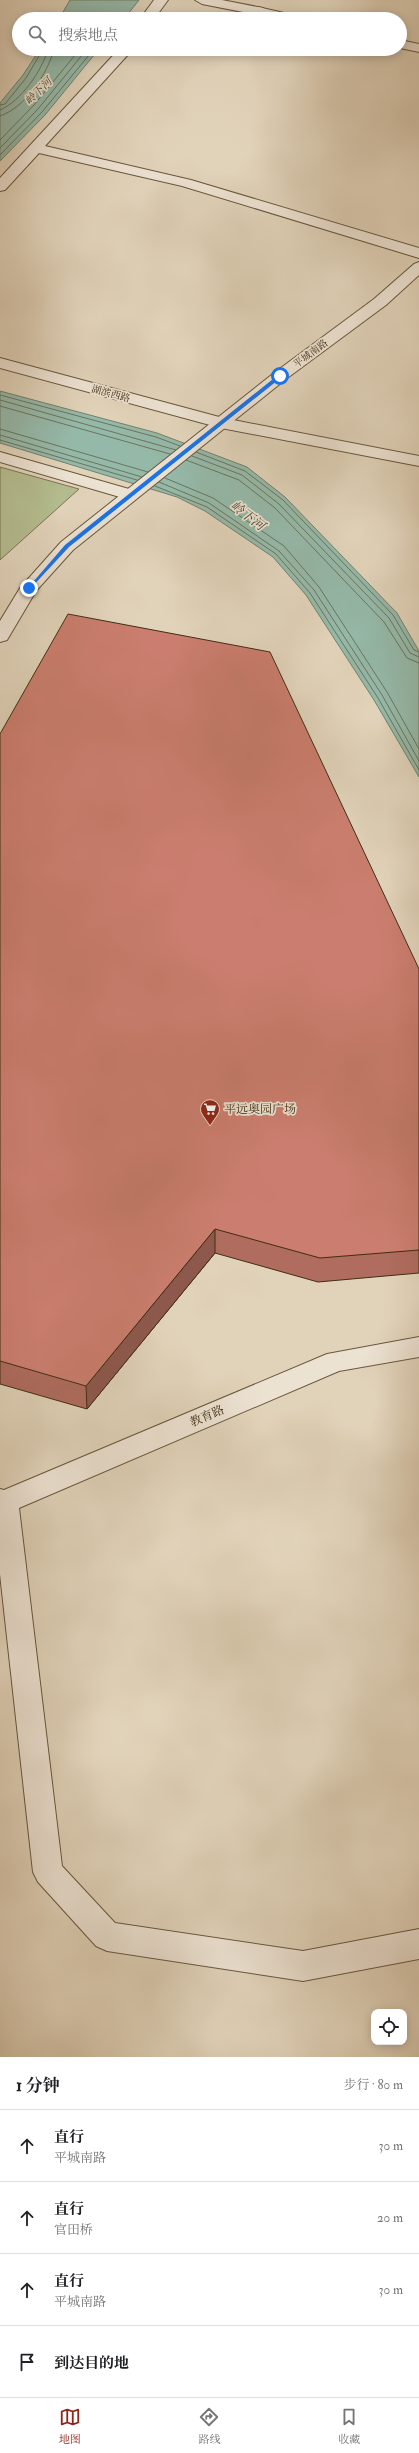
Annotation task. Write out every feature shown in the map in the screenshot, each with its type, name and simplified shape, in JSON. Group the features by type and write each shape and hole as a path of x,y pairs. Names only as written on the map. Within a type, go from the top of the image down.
{"street":[{"path":"152,12 161,0"},
{"path":"202,0 262,12"},
{"path":"407,45 419,48"},
{"path":"0,187 119,56"},
{"path":"34,148 186,183 419,253"},
{"name":"平城南路","path":"130,495 221,423 380,302 419,267"},
{"name":"湖滨西路","path":"0,363 221,423 419,461"},
{"path":"0,457 130,495"},
{"path":"0,636 29,588 67,546 130,495"},
{"name":"教育路","path":"3,1501 336,1361 419,1347"},
{"path":"3,1501 48,1872 107,1936 303,1966 419,1944"}],"shaded area":[{"path":"0,467 79,489 0,560"}],"water":[{"path":"70,0 139,0 130,12 63,12"},
{"name":"岭下河","path":"35,56 93,56 45,115 0,161 0,103 23,75"},
{"name":"岭下河","path":"0,391 157,433 247,467 285,497 397,613 419,651 419,777 374,700 306,595 273,557 205,511 177,497 0,443"}],"building":[{"name":"平远奥园广场","path":"68,614 270,652 419,969 419,1250 320,1258 215,1229 86,1386 0,1361 0,734"}],"place":[{"name":"平远奥园广场","path":"210,1126"}],"route":[{"path":"29,588 67,546 280,376"}]}
